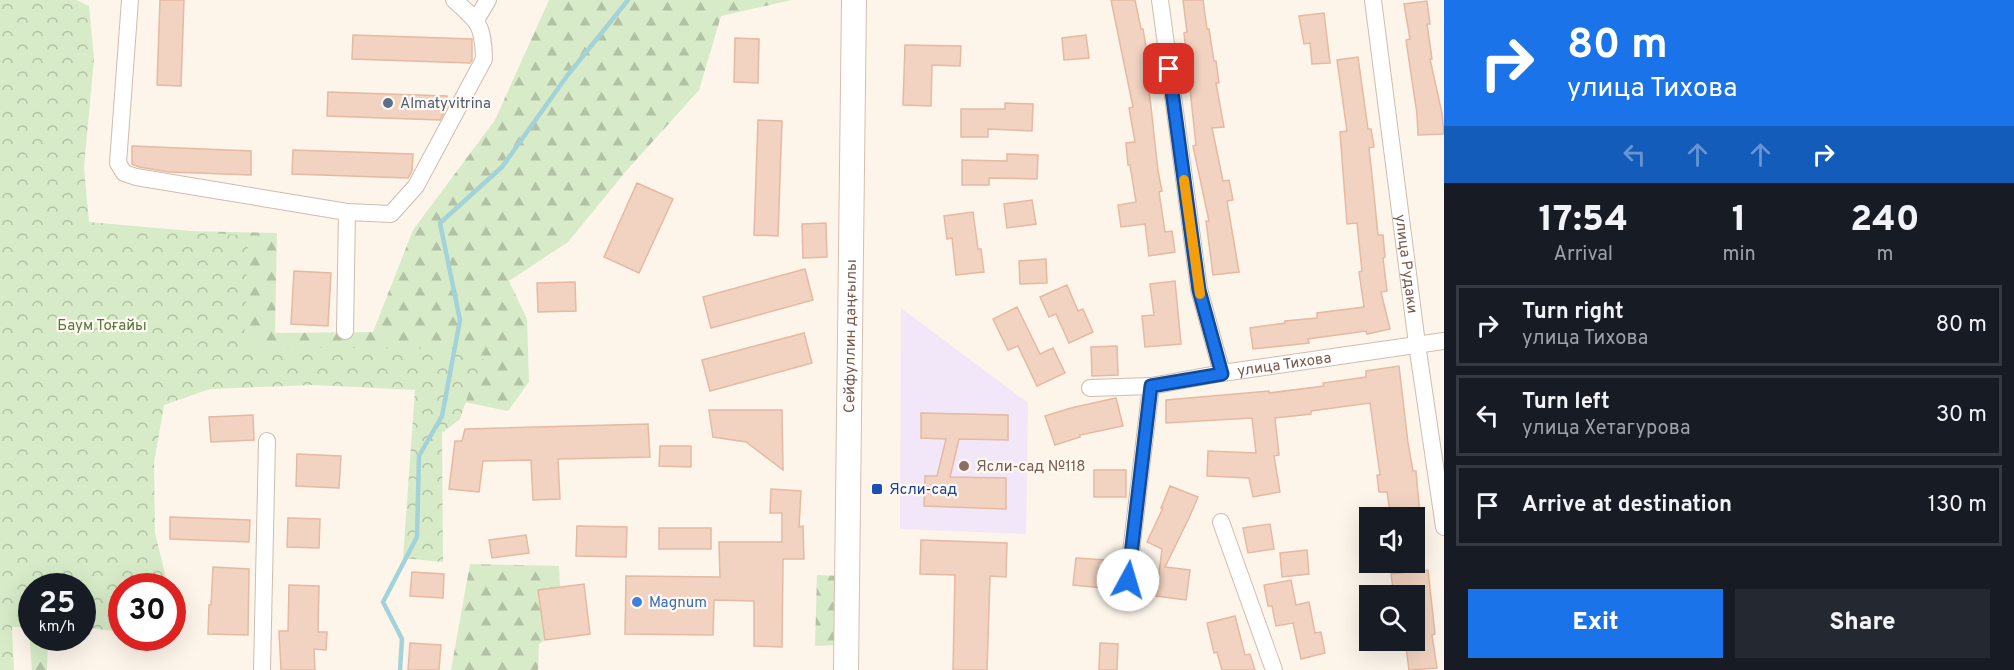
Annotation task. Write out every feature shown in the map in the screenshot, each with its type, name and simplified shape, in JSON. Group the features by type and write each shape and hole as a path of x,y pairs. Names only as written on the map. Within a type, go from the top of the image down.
{"main road":[{"name":"Сейфуллин даңғылы","path":"846,670 854,0"}],"street":[{"path":"130,0 118,164 124,173 136,177 347,212 391,214 416,186 484,58 483,35 476,20 454,0"},
{"path":"476,20 488,0"},
{"path":"1160,0 1199,290 1222,374"},
{"name":"улица Рудаки","path":"1373,0 1417,344 1444,527"},
{"path":"345,331 347,212"},
{"name":"улица Тихова","path":"1090,388 1151,386 1444,341"},
{"path":"1125,602 1151,386"},
{"path":"262,670 267,441"},
{"path":"1221,522 1274,670"}],"shaded area":[{"name":"Ясли-сад №118","path":"901,308 1028,403 1026,534 900,529"}],"green space":[{"name":"Баум Тоғайы","path":"0,0 76,0 89,6 94,59 84,167 89,222 248,236 244,347 470,349 488,363 470,389 460,419 442,433 443,562 403,558 415,390 314,385 210,389 164,405 154,463 155,533 165,573 108,573 108,630 96,629 96,573 18,573 18,627 12,627 14,670 0,670"},
{"path":"549,0 792,0 721,16 699,90 627,170 568,242 509,281 527,319 529,382 508,411 435,396 417,384 235,380 159,399 125,573 108,573 108,586 96,586 96,573 25,573 16,457 79,229 277,233 275,333 373,332 413,230 495,120"},
{"path":"470,564 559,566 560,587 538,590 545,640 539,644 538,670 451,670"},
{"path":"817,575 842,576 840,645 815,646"},
{"path":"31,651 48,651 47,670 32,670"}],"building":[{"path":"160,0 184,0 181,86 157,85"},
{"path":"1111,0 1135,0 1141,29 1143,29 1162,191 1159,192 1165,232 1172,231 1175,252 1149,256 1145,224 1121,227 1118,205 1136,202 1126,143 1135,142 1129,108 1133,107"},
{"path":"1183,0 1203,0 1207,29 1209,29 1214,61 1216,61 1219,83 1216,83 1224,127 1212,128 1223,181 1229,180 1233,200 1227,201 1239,272 1213,275 1206,221 1209,221 1193,146 1196,145 1184,33 1187,32"},
{"path":"1427,1 1430,24 1427,24 1432,59 1430,59 1442,113 1444,134 1418,135 1406,40 1410,39 1404,4"},
{"path":"1324,13 1330,63 1312,64 1310,43 1304,44 1299,16"},
{"path":"353,35 472,39 472,60 470,63 352,59"},
{"path":"1086,35 1089,58 1064,60 1062,38"},
{"path":"735,38 759,39 758,83 734,82"},
{"path":"905,45 961,46 960,66 932,65 931,106 903,105"},
{"path":"1358,57 1368,129 1371,129 1374,147 1369,148 1378,235 1383,235 1387,291 1381,292 1390,329 1367,334 1366,331 1308,339 1309,343 1253,349 1250,328 1317,318 1317,313 1364,307 1359,272 1362,271 1357,223 1347,224 1340,132 1347,131 1337,60"},
{"path":"328,92 447,96 447,106 440,120 327,116"},
{"path":"1005,103 1033,104 1032,131 988,129 988,137 961,137 961,109 1005,109"},
{"path":"758,120 782,121 778,236 754,235"},
{"path":"132,146 251,151 251,175 169,172 139,167 132,164"},
{"path":"293,150 413,154 412,171 408,178 292,174"},
{"path":"1007,154 1038,155 1037,179 989,178 989,185 962,185 962,160 1007,161"},
{"path":"637,183 673,199 639,273 604,257"},
{"path":"1032,200 1036,224 1007,228 1004,204"},
{"path":"973,212 984,272 956,275 952,238 947,239 944,216"},
{"path":"826,223 827,257 803,258 802,224"},
{"path":"1046,259 1047,283 1020,284 1019,261"},
{"path":"805,269 813,300 711,328 703,297"},
{"path":"294,271 331,273 328,326 291,324"},
{"path":"1175,281 1181,344 1145,347 1142,316 1154,315 1150,284"},
{"path":"575,282 576,311 538,312 537,283"},
{"path":"1067,285 1078,311 1083,309 1093,332 1069,343 1056,314 1049,317 1040,297"},
{"path":"1017,307 1040,354 1053,348 1065,373 1037,386 1018,346 1008,350 993,319"},
{"path":"804,333 812,363 710,391 702,360"},
{"path":"1117,346 1118,375 1092,376 1091,347"},
{"path":"1399,366 1408,443 1413,471 1416,471 1419,507 1389,507 1387,492 1379,492 1377,475 1380,475 1370,403 1275,418 1279,455 1274,456 1280,492 1253,497 1249,478 1207,476 1208,451 1256,453 1252,418 1166,423 1166,400 1269,391 1269,393 1324,386 1323,383 1366,377 1366,371"},
{"path":"1116,398 1123,426 1080,435 1080,437 1055,445 1045,416"},
{"path":"709,410 782,410 783,470 746,442 713,437"},
{"path":"921,413 1008,415 1008,440 959,439 950,477 1006,478 1006,509 924,506 925,476 937,476 946,439 921,438"},
{"path":"253,415 254,440 211,442 209,417"},
{"path":"648,424 650,457 558,459 560,499 533,500 531,460 483,461 479,492 449,489 455,441 462,441 465,429"},
{"path":"660,446 691,446 691,467 659,466"},
{"path":"297,454 341,456 339,488 296,486"},
{"path":"1094,470 1126,470 1126,497 1094,497"},
{"path":"1170,486 1198,497 1165,567 1190,570 1186,600 1156,596 1162,549 1147,542 1163,508 1161,508"},
{"path":"771,489 801,491 799,527 803,526 804,559 783,559 782,647 754,646 754,601 714,600 713,635 625,634 626,576 720,577 719,542 782,542 782,513 770,513"},
{"path":"170,517 250,520 249,542 170,539"},
{"path":"288,518 320,519 319,548 287,547"},
{"path":"1270,524 1274,549 1248,553 1243,528"},
{"path":"577,526 627,527 626,557 576,556"},
{"path":"659,528 711,528 711,549 659,549"},
{"path":"526,535 529,553 492,558 489,540"},
{"path":"921,540 1007,543 1006,577 990,576 987,670 953,670 955,575 920,574"},
{"path":"1307,550 1309,574 1282,577 1280,553"},
{"path":"1076,558 1105,560 1103,588 1073,585"},
{"path":"213,567 249,569 248,635 208,634"},
{"path":"1425,570 1428,570 1435,634 1432,635 1437,668 1409,670 1407,651 1425,651 1425,585 1392,585 1391,574 1425,573"},
{"path":"412,572 444,574 443,598 410,596"},
{"path":"1291,580 1296,605 1309,602 1315,633 1321,632 1325,653 1301,659 1293,623 1276,626 1272,606 1268,606 1264,585"},
{"path":"584,584 590,634 545,640 538,590"},
{"path":"289,585 319,586 318,632 327,632 326,650 314,649 315,670 281,670 279,631 288,631"},
{"path":"1235,616 1245,655 1250,654 1255,670 1222,670 1217,652 1214,653 1207,623"},
{"path":"410,643 441,645 439,670 408,670"},
{"path":"1100,643 1118,644 1117,670 1099,670"}],"waterway":[{"path":"400,670 402,639 383,602 417,537 419,456 442,416 460,320 440,223 502,167 567,76 628,0"}],"slow traffic":[{"path":"1184,180 1200,294"}],"place":[{"name":"Almatyvitrina","path":"388,103"},
{"name":"Ясли-сад №118","path":"964,466"},
{"name":"Ясли-сад","path":"877,489"},
{"name":"Magnum","path":"637,602"}],"route":[{"path":"1128,580 1151,386 1222,374 1199,290 1169,69"}]}
